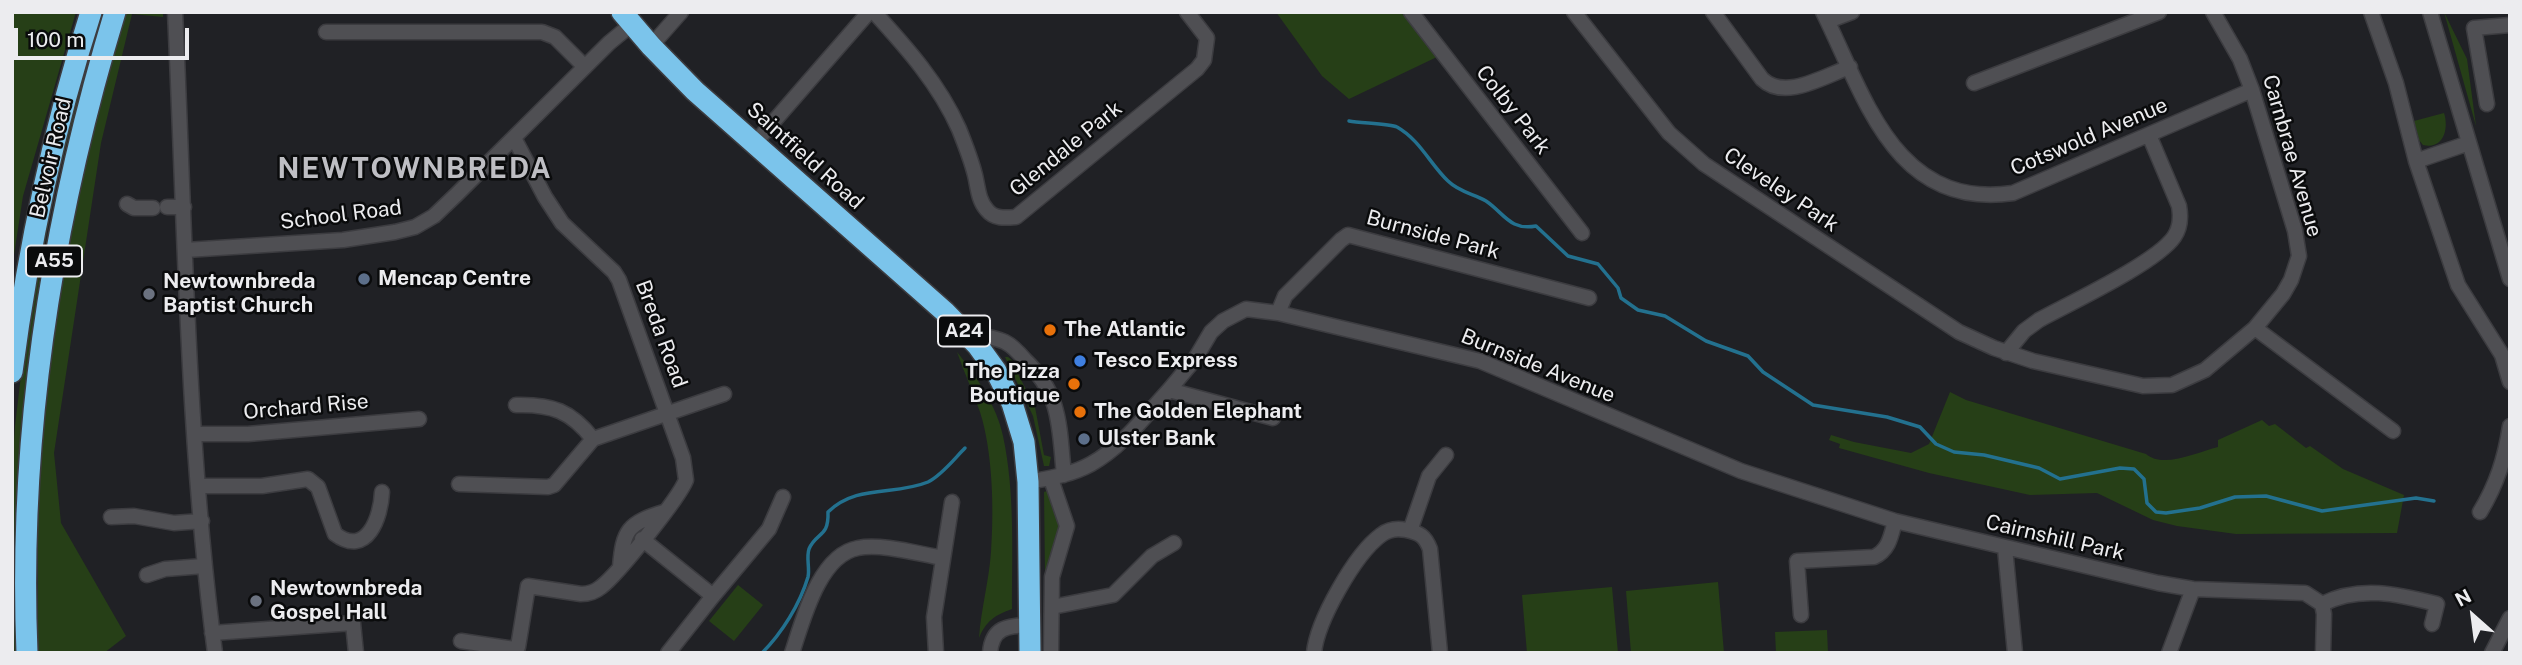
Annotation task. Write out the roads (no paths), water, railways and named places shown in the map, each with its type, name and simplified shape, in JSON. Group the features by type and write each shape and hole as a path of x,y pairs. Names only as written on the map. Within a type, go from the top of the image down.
{"highway":[{"name":"Belvoir Road","path":"12,372 25,275 39,205 53,142 92,12"},
{"name":"Belvoir Road","path":"27,653 19,604 37,371 49,289 78,142 115,12"},
{"name":"Saintfield Road","path":"627,18 695,91 963,329 987,358 1002,383 1019,422 1027,461 1030,653"}],"street":[{"path":"175,12 195,434 204,566 215,653"},
{"path":"651,46 681,12"},
{"name":"Glendale Park","path":"755,143 871,12 933,81 958,129 985,208 992,215 1016,217 1197,69 1204,60 1207,38 1187,12"},
{"name":"Colby Park","path":"1410,12 1582,233"},
{"name":"Cleveley Park","path":"1574,12 1669,133 1704,164 1959,332 2006,352"},
{"path":"1713,12 1762,79 1773,87 1789,89 1850,67"},
{"path":"1826,17 1852,12"},
{"path":"1974,83 2159,12"},
{"name":"Carnbrae Avenue","path":"2006,352 2127,383 2158,386 2188,379 2205,369 2255,328 2283,294 2299,256 2295,231 2252,90 2240,59 2214,12"},
{"path":"2371,12 2396,83 2416,160 2458,285 2502,355 2510,382"},
{"path":"2430,12 2510,279"},
{"name":"Cotswold Avenue","path":"1826,17 1879,127 1895,151 1934,180 1963,191 1987,195 2013,193 2252,90"},
{"name":"School Road","path":"186,250 343,240 415,227 434,216 514,138 585,67 627,18"},
{"path":"2487,104 2474,28 2510,24"},
{"path":"326,32 541,32 555,37 585,67"},
{"path":"2006,352 2024,331 2039,320 2133,269 2174,239 2181,217 2179,206 2149,135"},
{"name":"Breda Road","path":"461,641 514,649 518,647 528,586 589,594 604,585 664,512 686,480 686,468 619,280 614,272 562,223 545,198 514,138"},
{"path":"2416,160 2469,143"},
{"path":"127,204 134,208 184,206"},
{"name":"Burnside Park","path":"1278,313 1285,296 1348,235 1589,298"},
{"path":"1028,482 1057,477 1090,464 1108,453 1170,390 1195,359 1211,332 1223,321 1246,309 1278,313"},
{"name":"Burnside Avenue","path":"1278,313 1480,361 1735,469"},
{"path":"2255,328 2393,431"},
{"name":"Saintfield Road","path":"963,329 984,338 1004,341 1012,347 1044,380 1055,401 1057,477 1067,526 1052,577 1051,653"},
{"path":"987,358 1012,347"},
{"path":"1170,390 1273,418"},
{"name":"Breda Road","path":"667,413 724,394"},
{"path":"516,405 534,404 572,416 593,439"},
{"path":"458,484 554,485 593,439 667,413"},
{"name":"Orchard Rise","path":"195,434 248,435 419,419"},
{"path":"2480,512 2496,484 2510,426"},
{"path":"1410,531 1429,476 1446,455"},
{"name":"Cairnshill Park","path":"1735,469 1895,520 2005,548 2193,589 2305,593 2322,604"},
{"path":"199,486 262,486 308,479 318,487 335,534 340,538 353,540 373,531 382,492"},
{"path":"668,653 769,529 783,497"},
{"path":"936,653 934,617 952,502"},
{"path":"620,567 623,540 630,527 644,518 664,512"},
{"path":"111,517 134,516 174,523 202,521"},
{"path":"1801,615 1797,555 1874,557 1888,547 1895,520"},
{"path":"1314,653 1325,615 1369,546 1383,534 1397,528 1426,538 1430,549 1440,653"},
{"path":"642,539 713,596"},
{"path":"1052,607 1113,595 1152,556 1174,543"},
{"path":"792,653 823,574 844,552 858,547 875,547 943,558"},
{"path":"2005,548 2015,653"},
{"path":"147,575 165,569 204,566"},
{"path":"2169,653 2193,589"},
{"path":"2323,653 2322,604 2350,593 2439,597 2432,624"},
{"path":"2491,653 2510,618"},
{"path":"212,633 353,623 356,653"},
{"path":"990,653 995,633 1005,628 1030,625"}],"waterway":[{"path":"1349,121 1397,127 1418,145 1452,185 1486,201 1508,220 1520,226 1536,226 1568,256 1598,264 1618,288 1621,298 1638,310 1665,316 1706,341 1748,356 1763,372 1813,405 1887,417 1920,427 1936,444 1954,452 1984,455 2039,468 2060,479 2120,468 2134,469 2144,479 2147,503 2156,512 2200,508 2235,497 2266,496 2322,511 2416,498 2434,501"},
{"path":"762,653 795,608 808,577 809,549 824,531 828,512 851,497 928,482 965,448"}],"place":[{"name":"Mencap Centre","path":"364,279"},
{"name":"Newtownbreda Baptist Church","path":"149,294"},
{"name":"The Atlantic","path":"1050,330"},
{"name":"Tesco Express","path":"1080,361"},
{"name":"The Pizza Boutique","path":"1074,384"},
{"name":"The Golden Elephant","path":"1080,412"},
{"name":"Ulster Bank","path":"1084,439"},
{"name":"Newtownbreda Gospel Hall","path":"256,601"}],"district":[{"name":"NEWTOWNBREDA","path":"415,169"}]}
